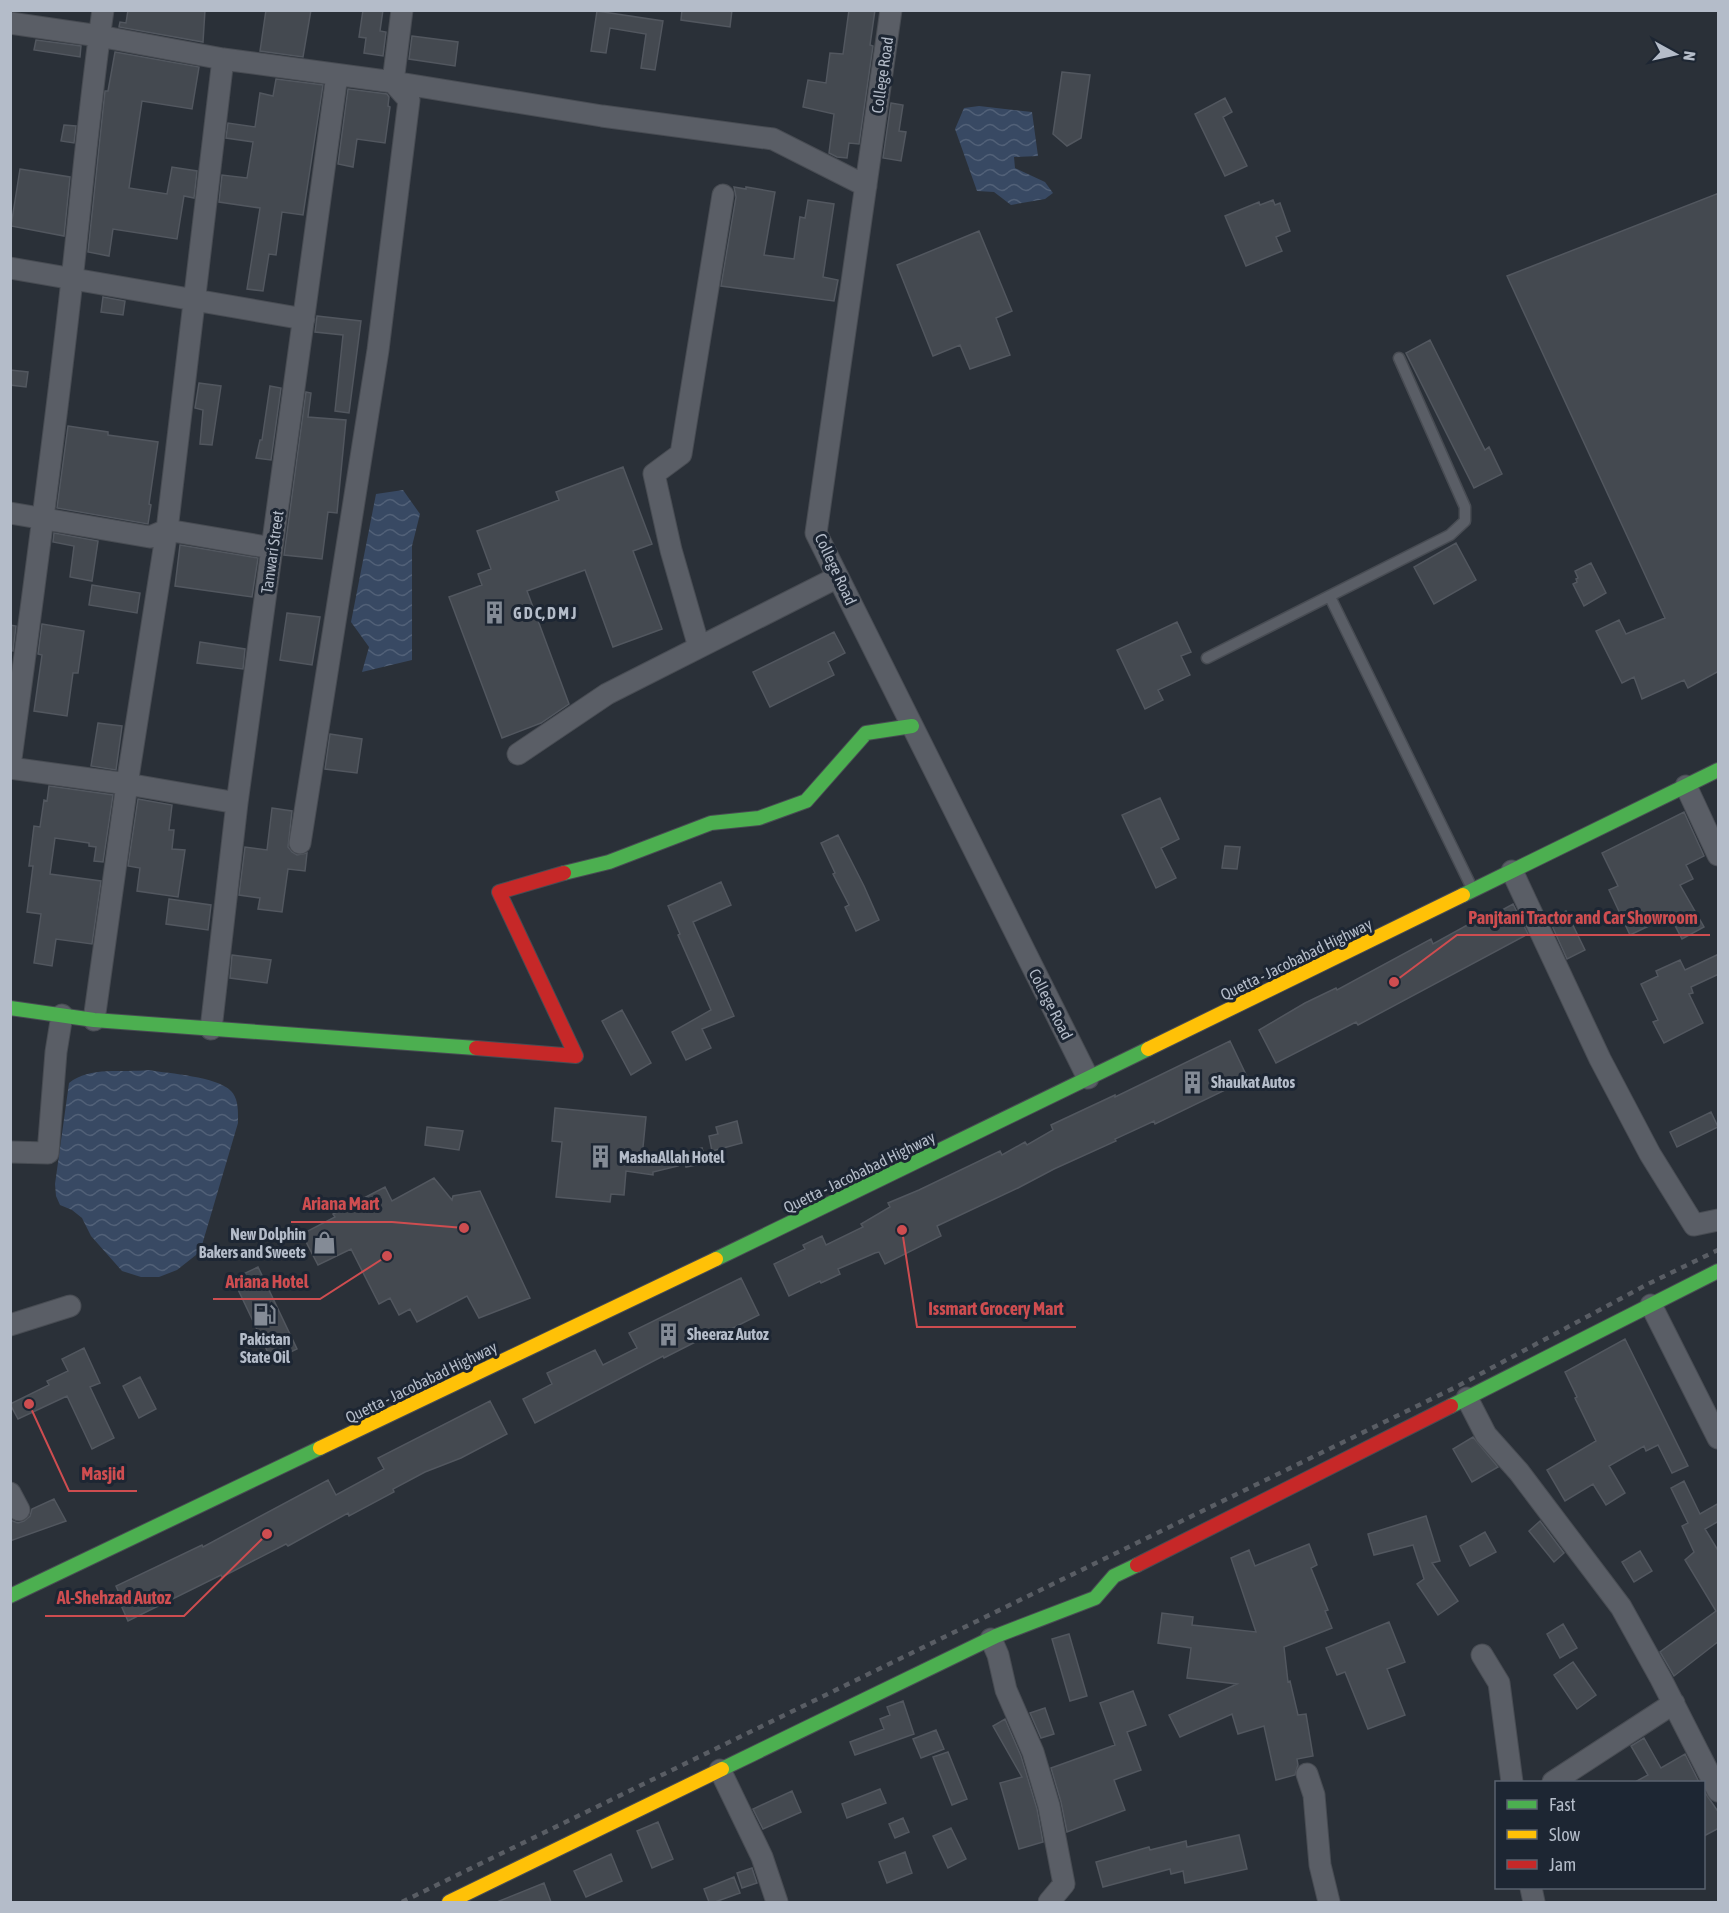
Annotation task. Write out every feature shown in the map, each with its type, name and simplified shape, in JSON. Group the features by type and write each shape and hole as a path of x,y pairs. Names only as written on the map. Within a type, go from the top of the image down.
{"main road":[{"path":"10,1008 94,1020 576,1056 499,892 609,862 711,823 759,818 806,801 866,733 912,726"},
{"name":"Quetta - Jacobabad Highway","path":"10,1596 806,1216 1719,770"},
{"path":"449,1902 991,1639 1095,1598 1114,1576 1719,1271"}],"street":[{"path":"103,10 87,130 44,519 10,767 127,784 237,804"},
{"path":"393,82 402,10"},
{"name":"College Road","path":"891,10 816,533 1088,1078"},
{"path":"10,22 223,59 393,82 602,116 773,139 866,186"},
{"path":"94,1020 127,784 167,530 223,59"},
{"name":"Tanwari Street","path":"211,1029 237,804 337,75"},
{"path":"300,843 378,350 409,99 393,82"},
{"path":"699,647 670,550 654,474 681,454 723,195"},
{"path":"10,268 304,319"},
{"path":"10,513 150,537 167,530 273,548"},
{"path":"518,754 607,694 838,577"},
{"path":"1686,786 1719,855"},
{"path":"1512,871 1600,1059 1650,1154 1694,1225 1719,1220"},
{"path":"10,1152 48,1153 56,1052 62,1015"},
{"path":"1651,1305 1719,1438"},
{"path":"10,1325 70,1306"},
{"path":"1467,1398 1486,1435 1519,1472 1621,1607 1719,1791"},
{"path":"991,1639 998,1655 1006,1690 1033,1752 1049,1806 1064,1884 1049,1902"},
{"path":"1482,1655 1499,1683 1512,1781"},
{"path":"1555,1781 1674,1703"},
{"path":"720,1770 762,1857 777,1902"},
{"path":"1307,1774 1314,1795 1320,1865 1329,1902"}],"lane":[{"path":"1207,658 1450,535 1465,521 1465,507 1399,358"},
{"path":"1330,597 1473,891"}],"water":[{"path":"979,106 1032,112 1038,156 1014,157 1015,168 1045,182 1053,193 1045,199 1011,205 994,192 977,191 955,129 964,108"},
{"path":"403,490 420,514 412,546 412,660 362,672 369,647 351,622 376,494"},
{"path":"149,1070 192,1076 224,1086 234,1094 238,1111 238,1123 202,1245 196,1255 177,1270 159,1277 141,1277 122,1271 91,1236 82,1218 72,1210 60,1205 56,1196 55,1184 69,1083 96,1072"}],"building":[{"path":"128,10 205,10 203,42 119,27 120,22 126,23"},
{"path":"266,10 311,10 303,57 260,51"},
{"path":"363,10 383,10 380,31 386,32 383,56 364,53 366,38 359,37"},
{"path":"682,10 732,10 730,27 681,20"},
{"path":"849,10 875,10 870,45 873,46 859,144 849,143 847,158 829,153 834,114 803,107 808,80 826,83 830,53 843,54"},
{"path":"597,11 663,21 655,70 641,68 646,34 610,28 606,53 591,51"},
{"path":"412,36 458,42 455,66 409,59"},
{"path":"36,40 81,46 80,57 34,50"},
{"path":"115,52 199,67 192,109 142,101 129,188 167,194 172,167 197,171 194,198 184,196 177,239 113,229 109,256 88,252 105,91 108,91"},
{"path":"1062,72 1090,75 1081,138 1067,146 1053,134"},
{"path":"276,79 323,85 303,215 282,212 276,255 269,254 263,291 247,289 260,208 219,202 222,175 247,178 253,142 226,138 228,123 255,127 260,93 273,96"},
{"path":"348,89 387,94 390,107 385,143 357,139 353,167 338,164"},
{"path":"1225,98 1232,112 1223,117 1247,166 1225,176 1195,114"},
{"path":"891,103 903,105 899,131 906,132 901,161 883,158"},
{"path":"64,125 76,126 74,143 61,141"},
{"path":"20,169 70,177 64,236 11,226"},
{"path":"734,187 775,192 764,255 794,259 800,217 805,218 808,200 834,204 823,277 838,280 834,301 721,286 736,197"},
{"path":"1719,193 1719,671 1688,688 1684,680 1642,699 1634,677 1622,683 1596,631 1619,620 1626,634 1665,618 1507,276"},
{"path":"1273,200 1275,205 1280,203 1290,231 1276,237 1282,251 1246,266 1225,216 1259,202 1260,205"},
{"path":"979,231 1012,311 996,318 1010,355 970,369 960,345 933,356 897,265"},
{"path":"103,297 125,301 123,315 101,312"},
{"path":"317,316 361,321 349,413 335,411 343,335 315,332"},
{"path":"1430,340 1485,450 1489,447 1502,474 1474,488 1406,353"},
{"path":"10,370 28,372 26,387 10,385"},
{"path":"199,383 221,386 212,445 200,444 203,410 195,408"},
{"path":"270,386 281,388 271,460 256,458 260,440 262,440"},
{"path":"306,392 311,393 308,417 346,420 337,513 328,512 322,559 284,555"},
{"path":"68,426 108,432 108,435 158,442 148,524 57,508"},
{"name":"G D C, D M J","path":"623,467 652,544 633,551 662,629 613,647 585,570 527,591 569,704 541,723 502,738 449,597 482,585 478,574 491,569 477,531 559,500 556,492"},
{"path":"54,533 98,541 92,581 70,577 74,546 53,542"},
{"path":"1456,543 1476,580 1434,604 1414,567"},
{"path":"180,545 258,558 252,597 175,586"},
{"path":"1591,563 1606,593 1584,606 1573,584 1578,578 1575,571"},
{"path":"92,585 140,593 137,613 89,605"},
{"path":"287,613 320,617 312,665 280,660"},
{"path":"1177,622 1191,652 1181,656 1190,675 1158,690 1163,700 1145,709 1117,650"},
{"path":"42,624 84,631 78,673 73,673 67,716 34,711 42,655 38,654"},
{"path":"10,625 16,626 13,651 10,650"},
{"path":"834,632 845,653 828,662 834,675 770,707 753,672"},
{"path":"200,642 245,649 243,669 197,663"},
{"path":"98,723 122,726 116,770 91,766"},
{"path":"330,734 362,739 357,773 325,769"},
{"path":"49,786 113,795 103,862 94,861 96,847 89,846 89,843 55,838 50,874 101,881 92,944 56,939 52,966 34,963 41,914 27,912 33,866 29,866 34,826 40,827 44,800 47,801"},
{"path":"1160,798 1179,839 1161,848 1176,878 1156,888 1122,815"},
{"path":"138,799 172,805 169,830 174,830 172,849 185,850 178,897 137,891 140,868 128,866"},
{"path":"272,808 292,811 288,847 297,855 307,853 305,871 288,869 282,912 258,909 260,898 239,895 245,847 267,850"},
{"path":"1684,812 1704,856 1686,865 1693,879 1680,885 1704,927 1682,939 1670,916 1630,935 1609,890 1618,886 1602,853"},
{"path":"838,835 879,920 856,931 845,907 849,905 833,874 835,873 821,843"},
{"path":"1225,846 1240,847 1237,869 1222,868"},
{"path":"721,882 731,905 693,922 734,1016 702,1029 711,1048 686,1060 672,1032 711,1010 678,935 680,934 668,906"},
{"path":"169,899 211,905 208,930 166,924"},
{"path":"1513,904 1528,934 1358,1025 1356,1022 1276,1063 1259,1030 1305,1003 1336,988 1337,990 1431,939 1433,944 1480,918 1482,921"},
{"path":"1566,911 1585,950 1567,959 1549,919"},
{"path":"1719,954 1719,974 1691,987 1693,993 1689,994 1703,1023 1664,1043 1653,1022 1658,1020 1641,984 1658,976 1656,971 1680,960 1685,970"},
{"path":"232,955 271,960 267,983 230,978"},
{"path":"622,1010 651,1063 631,1075 602,1021"},
{"path":"1230,1041 1248,1079 1155,1124 1154,1121 1115,1139 1116,1141 937,1226 941,1236 885,1264 879,1252 875,1253 838,1269 840,1274 789,1296 774,1264 805,1249 803,1245 822,1236 826,1245 863,1227 861,1224 890,1207 888,1203 1000,1151 1002,1155 1025,1142 1027,1145 1053,1130 1051,1125 1115,1095 1115,1097"},
{"name":"MashaAllah Hotel","path":"555,1108 646,1117 642,1157 674,1149 678,1166 653,1172 653,1175 626,1171 624,1195 611,1194 610,1202 556,1197 562,1142 552,1141"},
{"path":"1711,1112 1718,1127 1677,1147 1670,1132"},
{"path":"737,1121 742,1143 712,1151 709,1136 718,1134 716,1127"},
{"path":"427,1127 463,1131 459,1150 425,1145"},
{"path":"702,1148 706,1163 686,1167 683,1153"},
{"path":"434,1178 452,1200 453,1196 480,1191 530,1298 479,1318 467,1296 417,1322 410,1309 399,1315 390,1298 379,1304 351,1249 318,1265 302,1234 335,1217 333,1214 385,1187 392,1201"},
{"name":"Pakistan State Oil","path":"258,1267 297,1349 272,1361 233,1279"},
{"path":"741,1278 759,1315 715,1337 713,1333 664,1358 663,1356 535,1423 523,1399 552,1384 547,1373 595,1350 603,1365 637,1348 629,1333"},
{"path":"1625,1339 1688,1466 1672,1473 1658,1445 1646,1451 1644,1446 1609,1466 1625,1493 1606,1505 1593,1484 1565,1501 1547,1470 1596,1441 1565,1372"},
{"path":"84,1348 100,1383 90,1387 114,1438 92,1449 67,1396 18,1419 10,1404 49,1385 47,1381 68,1371 62,1359"},
{"path":"140,1377 156,1409 139,1418 123,1386"},
{"path":"490,1401 507,1434 461,1458 425,1472 349,1516 348,1513 288,1546 286,1544 128,1621 116,1586 202,1545 203,1547 328,1480 336,1495 384,1469 378,1458"},
{"path":"1473,1437 1498,1467 1472,1482 1453,1449"},
{"path":"1684,1481 1700,1514 1719,1503 1719,1521 1705,1529 1719,1552 1719,1641 1674,1676 1660,1652 1716,1611 1685,1560 1694,1552 1682,1526 1688,1523 1671,1488"},
{"path":"54,1499 66,1521 10,1541 10,1520 18,1523 24,1521 30,1516 32,1509"},
{"path":"1426,1516 1440,1561 1432,1563 1458,1601 1438,1615 1417,1584 1424,1579 1413,1545 1374,1555 1368,1534"},
{"path":"1540,1521 1564,1553 1554,1562 1529,1531"},
{"path":"1485,1532 1496,1552 1470,1566 1460,1546"},
{"path":"1309,1544 1317,1565 1311,1568 1328,1610 1325,1611 1332,1628 1284,1647 1288,1682 1290,1681 1298,1715 1306,1714 1313,1756 1297,1759 1295,1775 1276,1780 1264,1726 1238,1734 1232,1714 1180,1737 1169,1715 1237,1684 1187,1678 1191,1648 1158,1643 1162,1613 1193,1617 1192,1625 1256,1632 1231,1558 1249,1550 1255,1566"},
{"path":"1640,1551 1652,1571 1634,1582 1622,1562"},
{"path":"1389,1622 1405,1662 1387,1669 1405,1715 1368,1729 1345,1672 1337,1675 1326,1648"},
{"path":"1563,1624 1577,1648 1560,1658 1547,1634"},
{"path":"1069,1634 1087,1696 1070,1701 1052,1639"},
{"path":"1573,1662 1596,1695 1577,1709 1554,1675"},
{"path":"1133,1691 1146,1725 1127,1732 1141,1770 1114,1780 1125,1810 1067,1832 1051,1768 1115,1745 1100,1703"},
{"path":"903,1701 914,1734 855,1755 850,1742 884,1729 880,1719 890,1715 887,1707"},
{"path":"1045,1708 1054,1734 1041,1738 1030,1713"},
{"path":"1005,1719 1021,1756 1037,1809 1043,1842 1019,1849 1000,1783 1022,1777 993,1726"},
{"path":"936,1730 944,1749 921,1758 913,1739"},
{"path":"1644,1738 1661,1768 1685,1754 1698,1781 1637,1781 1648,1775 1631,1746"},
{"path":"948,1752 967,1799 952,1805 933,1757"},
{"path":"880,1789 886,1803 847,1818 842,1804"},
{"path":"792,1791 801,1812 763,1829 753,1809"},
{"path":"1705,1792 1719,1813 1719,1828 1705,1835"},
{"path":"903,1818 909,1832 895,1838 889,1824"},
{"path":"658,1822 673,1859 652,1868 637,1831"},
{"path":"951,1828 966,1859 948,1868 933,1836"},
{"path":"1239,1835 1247,1869 1185,1883 1183,1871 1171,1874 1170,1869 1103,1887 1096,1862 1149,1847 1150,1850 1186,1841 1187,1847"},
{"path":"905,1852 912,1873 887,1883 879,1862"},
{"path":"611,1854 622,1881 586,1897 574,1871"},
{"path":"752,1868 757,1883 742,1888 737,1873"},
{"path":"734,1877 740,1893 709,1902 704,1889"},
{"path":"544,1883 551,1902 497,1902"}],"railway":[{"path":"402,1902 1456,1387 1648,1284 1718,1250"}],"traffic: fast":[{"path":"564,873 609,862 711,823 759,818 806,801 866,733 912,726"},
{"path":"1463,895 1718,770"},
{"path":"10,1008 94,1020 476,1048"},
{"path":"716,1259 1148,1049"},
{"path":"1451,1406 1718,1271"},
{"path":"10,1596 320,1448"},
{"path":"722,1769 996,1636 1095,1598 1114,1576 1137,1565"}],"traffic: slow":[{"path":"1148,1049 1463,895"},
{"path":"320,1448 716,1259"},
{"path":"449,1902 722,1769"}],"traffic: jam":[{"path":"476,1048 576,1056 499,892 564,873"},
{"path":"1137,1565 1451,1406"}],"place":[{"name":"G D C, D M J","path":"495,613"},
{"name":"Panjtani Tractor and Car Showroom","path":"1394,982"},
{"name":"Shaukat Autos","path":"1193,1082"},
{"name":"MashaAllah Hotel","path":"601,1157"},
{"name":"Ariana Mart","path":"464,1228"},
{"name":"Issmart Grocery Mart","path":"902,1230"},
{"name":"New Dolphin Bakers and Sweets","path":"324,1243"},
{"name":"Ariana Hotel","path":"387,1256"},
{"name":"Pakistan State Oil","path":"265,1314"},
{"name":"Sheeraz Autoz","path":"669,1334"},
{"name":"Masjid","path":"29,1404"},
{"name":"Al-Shehzad Autoz","path":"267,1534"}]}
